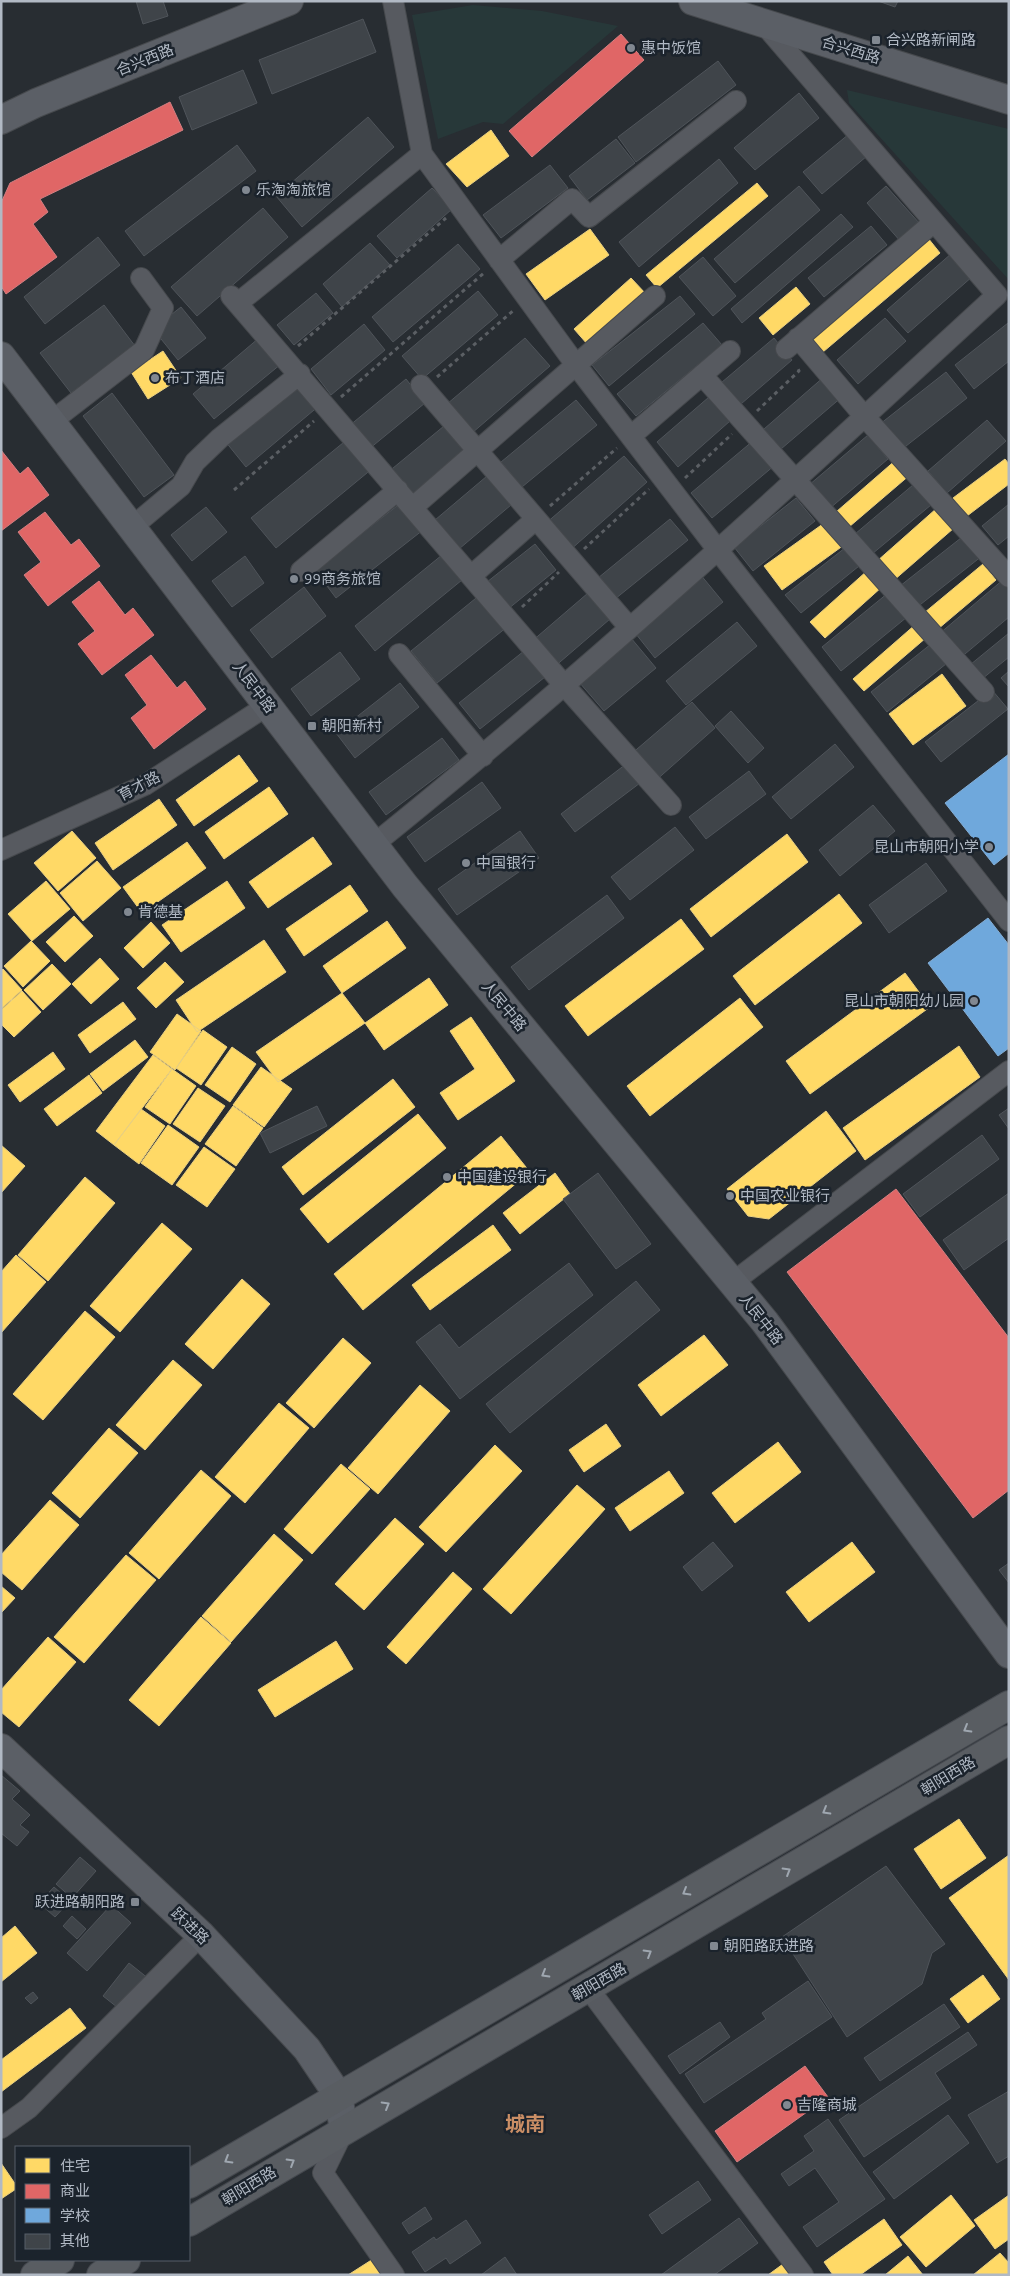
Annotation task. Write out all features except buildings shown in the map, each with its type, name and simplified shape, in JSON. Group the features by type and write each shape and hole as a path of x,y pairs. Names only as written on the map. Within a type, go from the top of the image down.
{"main road":[{"name":"朝阳西路","path":"190,2183 338,2095 1009,1705"},
{"name":"朝阳西路","path":"190,2221 1009,1740"},
{"path":"35,2275 58,2261"},
{"path":"101,2275 124,2261"}],"street":[{"name":"合兴西路","path":"1,120 36,103 289,1"},
{"path":"393,1 422,154 576,365 717,549 1009,921"},
{"name":"合兴西路","path":"693,1 1009,100"},
{"path":"373,845 483,756 564,685 997,295 763,23"},
{"path":"499,260 572,199 589,217 736,101"},
{"path":"422,154 234,300 300,374 564,685 671,805"},
{"path":"934,222 792,343 864,416 1009,577"},
{"path":"52,421 144,350 163,308 141,278"},
{"path":"413,507 655,296"},
{"path":"631,436 730,352"},
{"name":"人民中路","path":"1,356 405,886 770,1330 1009,1654"},
{"path":"132,527 182,486 195,462 220,438 300,374"},
{"path":"702,375 984,692"},
{"path":"422,387 629,627"},
{"path":"301,571 398,490"},
{"path":"471,576 536,519"},
{"path":"399,654 483,756"},
{"name":"育才路","path":"1,850 145,785 268,705"},
{"path":"732,1283 1009,1071"},
{"name":"跃进路","path":"1,1748 201,1935 307,2049 338,2095 344,2130"},
{"path":"1,2128 29,2108 201,1935"},
{"path":"588,1988 803,2275"},
{"path":"344,2130 323,2173 394,2275"}],"path":[{"path":"285,357 460,206"},
{"path":"234,490 499,260"},
{"path":"422,387 528,298"},
{"path":"536,519 631,436"}],"shaded area":[{"path":"473,5 542,11 618,26 503,124 483,122 438,139 412,15"},
{"path":"847,90 1009,129 1009,280 849,103"}],"place":[{"name":"合兴路新闸路","path":"876,40"},
{"name":"惠中饭馆","path":"631,48"},
{"name":"乐淘淘旅馆","path":"246,190"},
{"name":"布丁酒店","path":"155,378"},
{"name":"99商务旅馆","path":"294,579"},
{"name":"朝阳新村","path":"312,726"},
{"name":"昆山市朝阳小学","path":"989,847"},
{"name":"中国银行","path":"466,863"},
{"name":"肯德基","path":"128,912"},
{"name":"昆山市朝阳幼儿园","path":"974,1001"},
{"name":"中国建设银行","path":"447,1177"},
{"name":"中国农业银行","path":"730,1196"},
{"name":"跃进路朝阳路","path":"135,1902"},
{"name":"朝阳路跃进路","path":"714,1946"},
{"name":"吉隆商城","path":"787,2105"}],"district":[{"name":"城南","path":"525,2124"}]}
